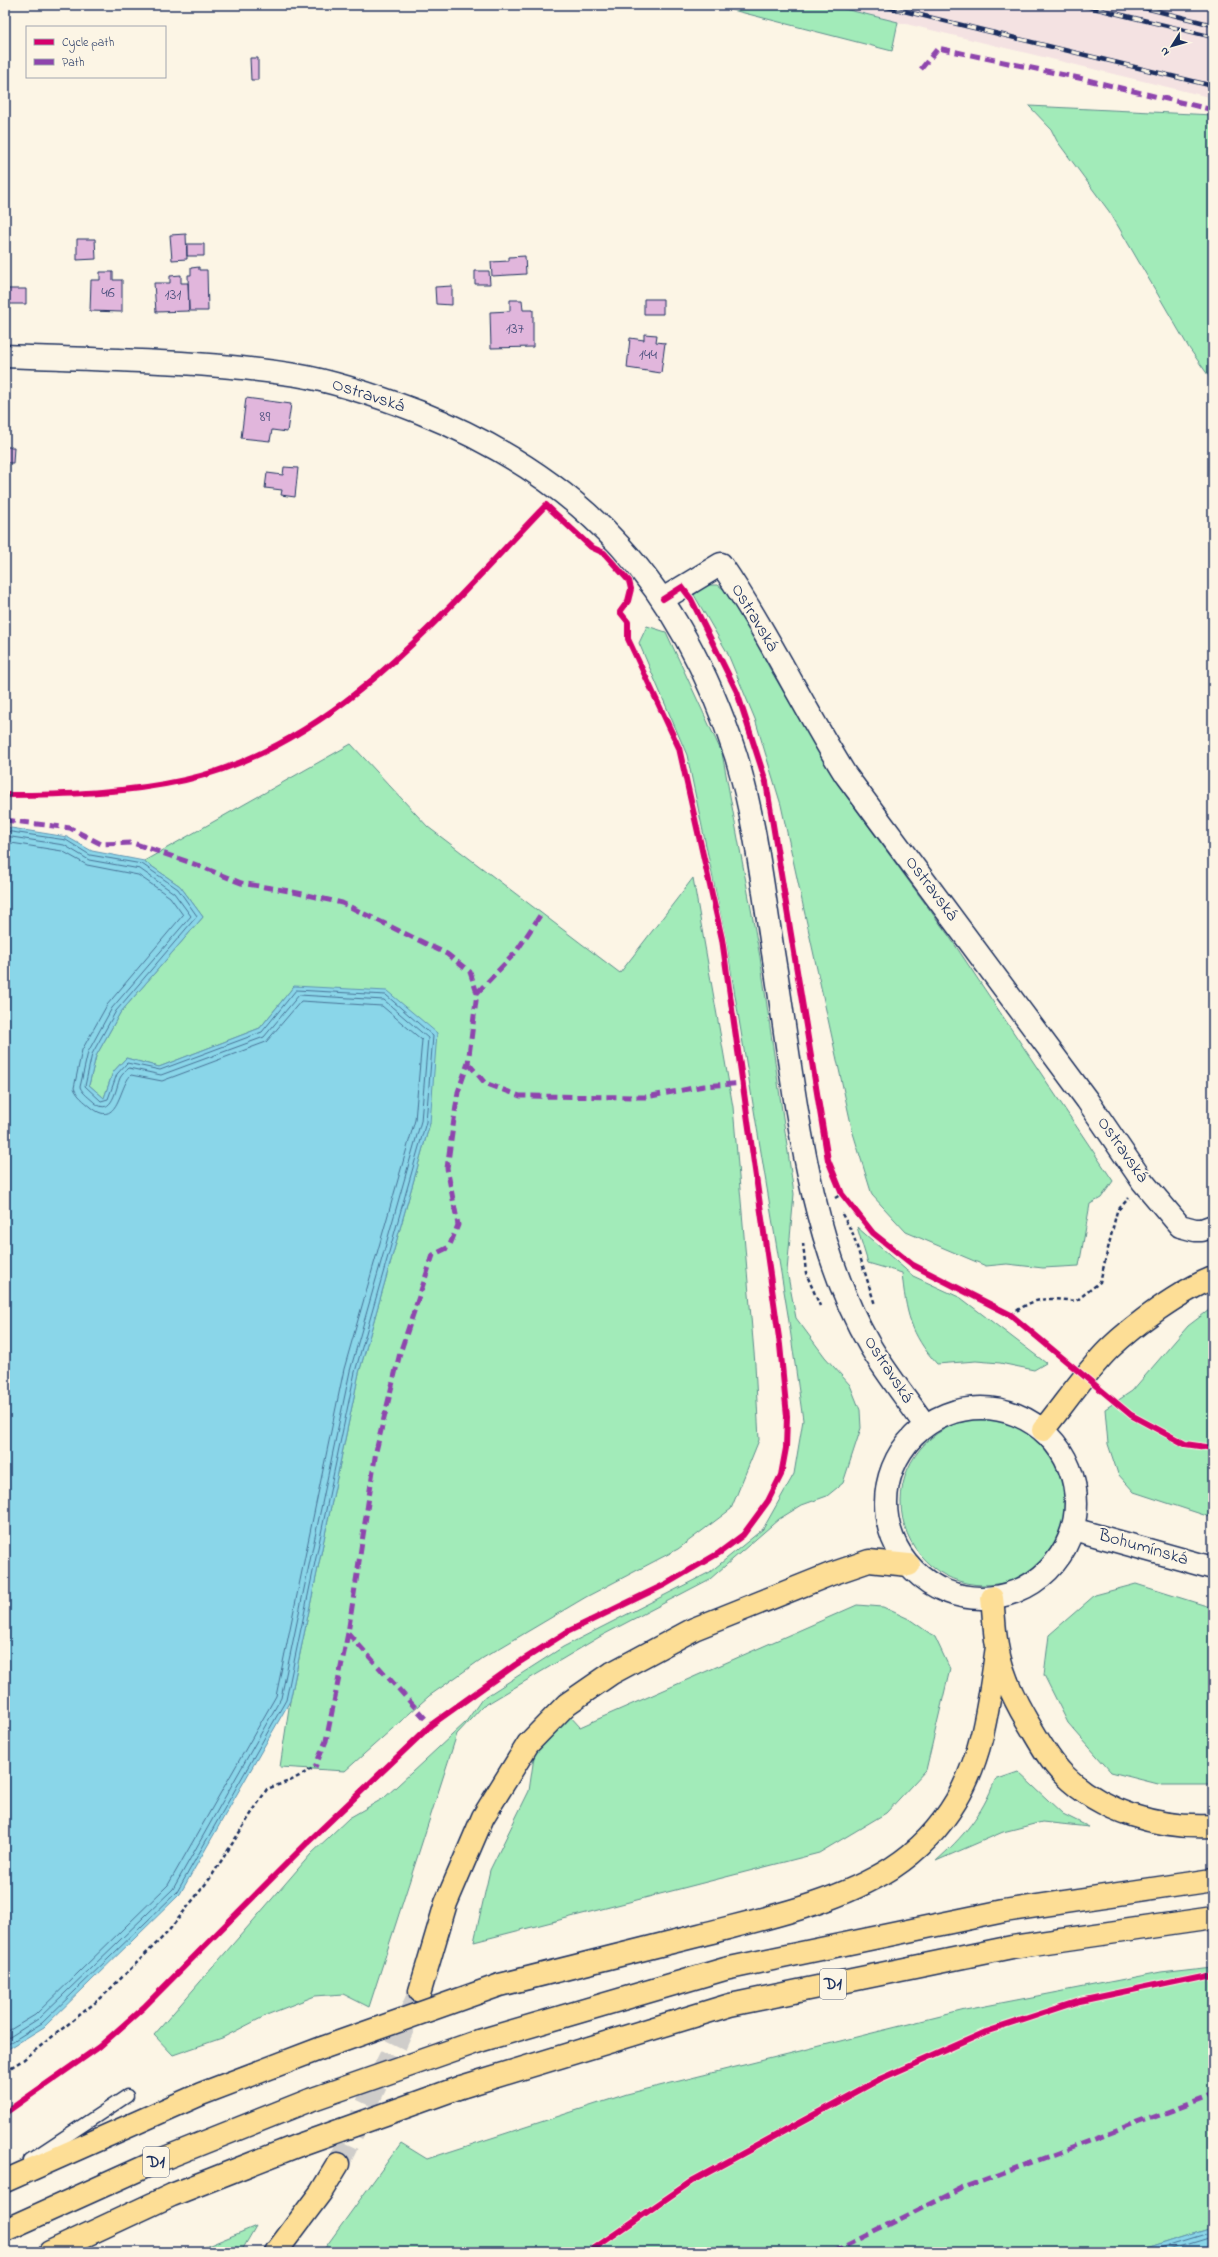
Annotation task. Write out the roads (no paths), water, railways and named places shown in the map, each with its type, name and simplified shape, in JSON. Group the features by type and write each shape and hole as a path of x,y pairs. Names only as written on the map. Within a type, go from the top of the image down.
{"highway":[{"path":"1043,1430 1109,1349 1167,1304 1188,1290 1213,1278"},
{"path":"420,1991 446,1903 483,1817 528,1744 567,1704 612,1672 694,1629 831,1574 869,1561 909,1565"},
{"path":"992,1598 997,1647 1014,1699 1048,1756 1072,1782 1102,1801 1134,1816 1165,1824 1196,1827 1213,1826"},
{"path":"5,2181 201,2094 322,2048 500,1985 763,1919 842,1893 892,1868 934,1832 953,1806 967,1781 986,1721 997,1647"},
{"name":"D1","path":"5,2230 160,2160 310,2100 479,2041 725,1969 1004,1911 1213,1880"},
{"name":"D1","path":"50,2252 172,2195 299,2145 461,2087 730,2005 1012,1947 1213,1918"},
{"path":"276,2252 321,2192 338,2164"}],"main road":[{"name":"Ostravská","path":"5,356 183,362 299,375 355,389 453,426 502,450 550,484 599,523 624,549 663,599 686,638 708,681 737,761 750,814 802,1137 828,1246 847,1298 870,1346 925,1425"},
{"name":"Ostravská","path":"663,599 721,564 750,606 820,734 845,774 1087,1100 1143,1182 1180,1226 1195,1230 1202,1230 1213,1226"},
{"path":"978,1407 992,1408 1019,1415 1043,1430 1056,1443 1073,1475 1076,1499 1073,1529 1062,1554 1043,1576 1019,1591 992,1598 966,1597 941,1589 919,1575 909,1565 891,1535 886,1501 888,1483 898,1456 912,1437 925,1425 950,1412 978,1407"},
{"name":"Bohumínská","path":"1073,1529 1213,1568"}],"lane":[{"path":"5,2176 127,2096"}],"water":[{"path":"5,827 67,837 92,851 144,861 180,886 203,917 120,1013 96,1056 89,1085 104,1098 113,1072 126,1058 159,1067 260,1028 294,986 387,991 437,1033 430,1123 359,1373 290,1701 180,1894 44,2027 5,2051"},
{"path":"1213,2227 1213,2252 1134,2252"}],"tunnel":[{"path":"338,2164 420,1991"}],"railway":[{"path":"879,5 1213,86"},
{"path":"1081,5 1213,37"},
{"path":"1133,5 1213,25"}]}
